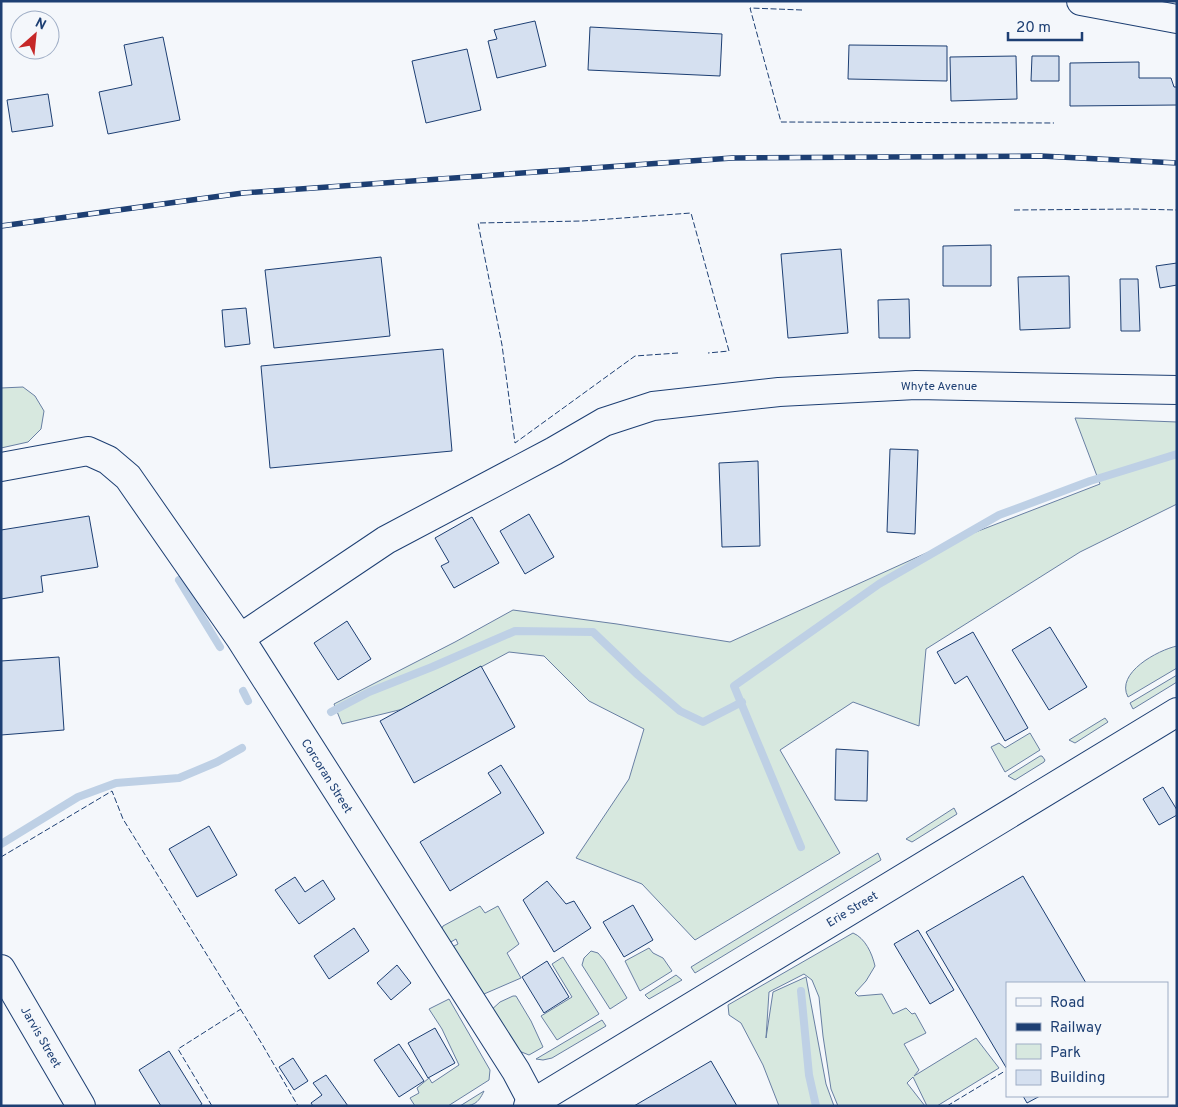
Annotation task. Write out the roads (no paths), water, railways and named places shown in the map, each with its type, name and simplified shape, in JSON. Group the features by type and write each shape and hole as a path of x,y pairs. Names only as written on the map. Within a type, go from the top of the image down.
{"street":[{"path":"1081,1 1177,19"},
{"name":"Whyte Avenue","path":"240,638 386,540 554,451 604,422 653,406 779,392 916,385 1177,390"},
{"name":"Corcoran Street","path":"1,467 88,450 108,460 128,477 240,638 516,1071 531,1104"},
{"name":"Erie Street","path":"531,1104 1177,712"},
{"name":"Jarvis Street","path":"1,969 81,1106"}],"waterway":[{"path":"801,847 734,686 879,584 999,515 1090,481 1177,454"},
{"path":"179,580 220,647"},
{"path":"331,712 369,692 515,631 593,632 638,675 680,711 703,722 742,702"},
{"path":"243,691 248,701"},
{"path":"1,844 78,797 116,783 179,778 217,762 242,748"},
{"path":"801,991 809,1075 816,1106"}],"railway":[{"path":"1,226 243,193 732,158 1041,156 1177,163"}]}
